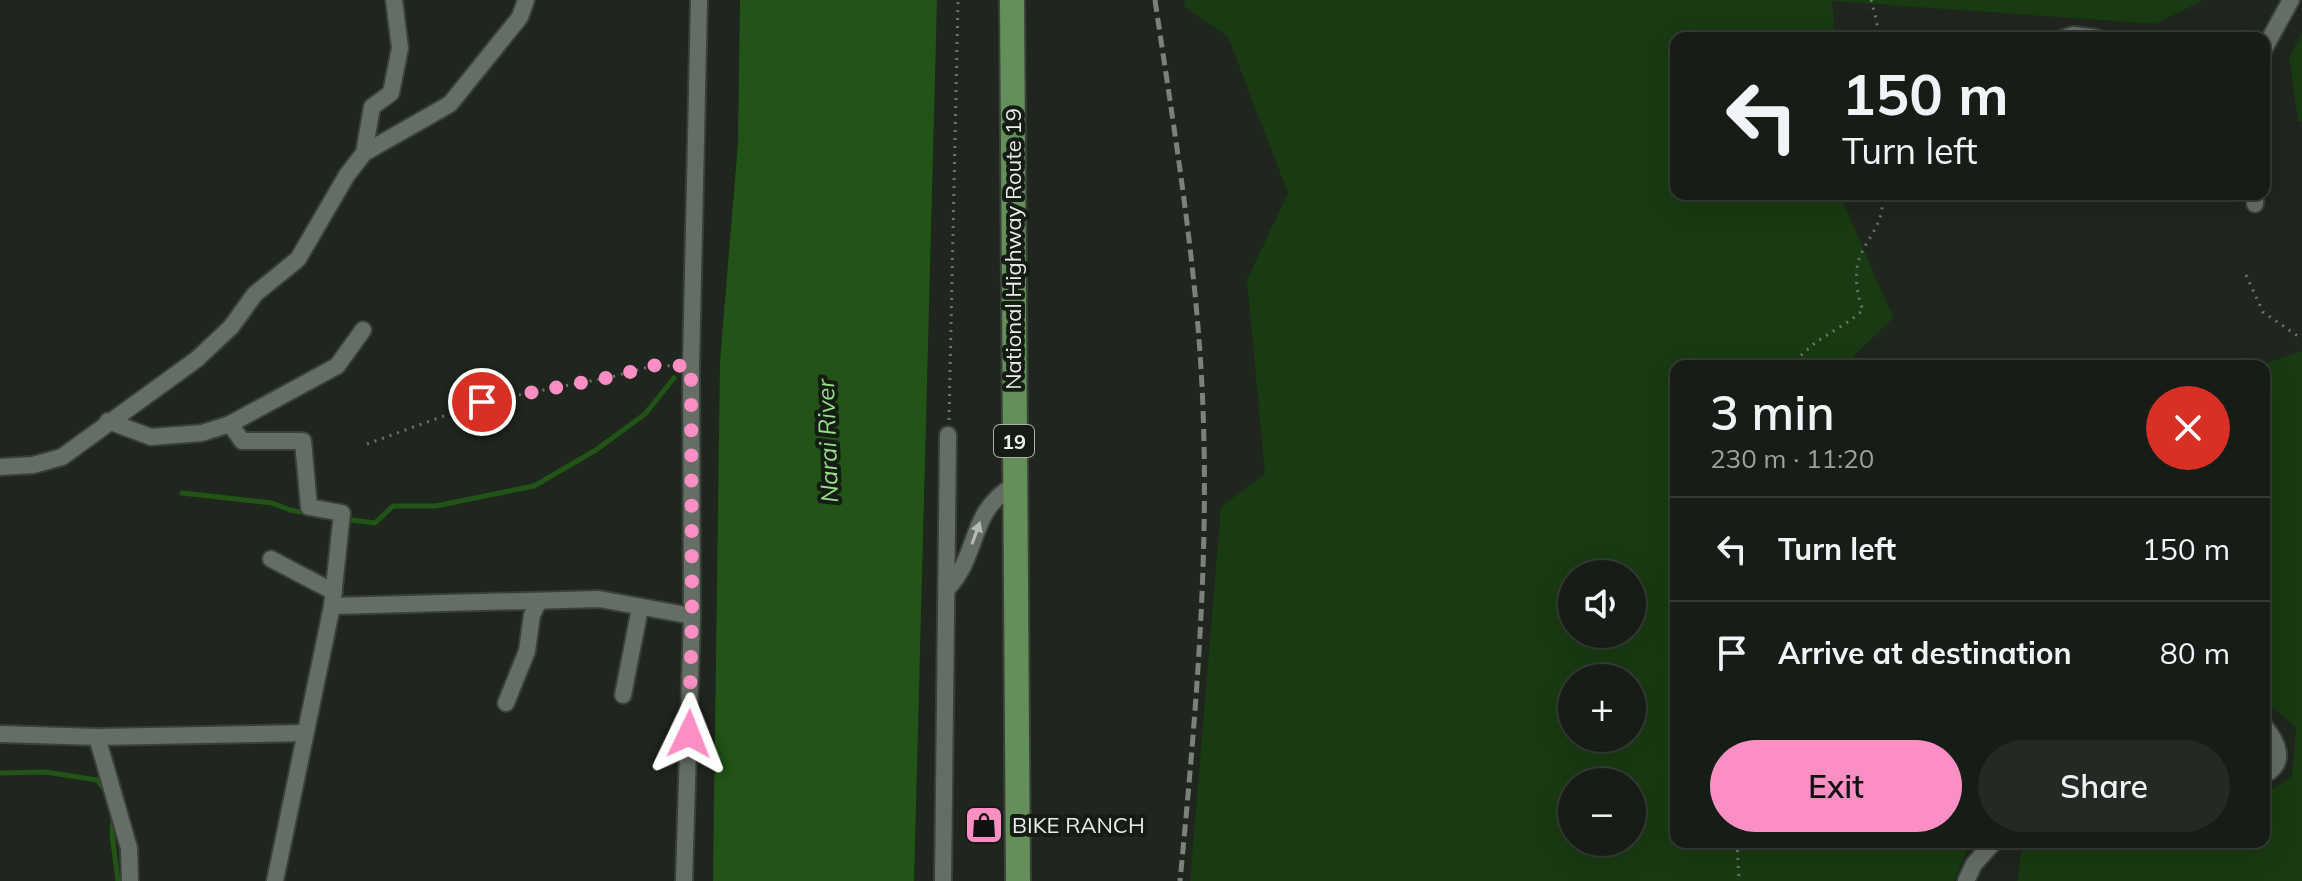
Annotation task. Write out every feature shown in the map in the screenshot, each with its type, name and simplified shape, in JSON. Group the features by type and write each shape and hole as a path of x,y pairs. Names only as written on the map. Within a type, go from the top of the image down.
{"highway":[{"name":"National Highway Route 19","path":"1012,0 1018,881"}],"street":[{"path":"364,153 372,107 391,93 400,48 394,0"},
{"path":"0,467 33,465 62,457 197,359 231,327 255,294 298,259 347,175 364,153 450,104 520,17 526,0"},
{"path":"684,881 692,616 691,366 699,0"},
{"path":"2270,38 2291,0"},
{"path":"108,421 151,437 202,433 230,424 337,366 363,330"},
{"path":"230,424 242,441 303,441 309,507 342,513 333,599 275,881"},
{"path":"943,881 948,435"},
{"path":"947,589 961,574 983,515 996,495 1014,485"},
{"path":"271,559 333,599 538,603 599,599 692,616"},
{"path":"506,703 527,651 532,615 538,603"},
{"path":"623,695 640,608"},
{"path":"0,734 97,737 305,733"},
{"path":"2270,733 2279,751 2278,763 2270,770"},
{"path":"97,737 129,848 130,881 139,881"},
{"path":"1966,881 1974,864 1989,848"}],"path":[{"path":"948,435 958,0"},
{"path":"1871,0 1877,32"},
{"path":"1796,360 1863,310 1857,272 1871,232 1879,224 1881,200"},
{"path":"2246,275 2263,312 2302,339"},
{"path":"367,444 482,402 656,365 691,366"},
{"path":"1737,848 1739,881"}],"shaded area":[{"path":"1184,0 2204,0 2156,24 1832,1 1835,32 1670,32 1670,200 1843,200 1893,318 1850,360 1670,360 1670,848 1968,848 1954,881 1190,881 1221,507 1265,474 1247,280 1288,193 1228,37 1185,7"},
{"path":"2302,33 2302,121 2298,122 2289,57"},
{"path":"2302,351 2302,881 2017,881 2022,848 2270,848 2270,791 2292,776 2296,727 2270,705 2270,558 2273,554 2270,547 2270,362"}],"water":[{"name":"Narai River","path":"740,0 937,0 914,881 713,881 720,361 738,143"}],"waterway":[{"path":"344,519 375,523 393,506 436,506 534,486 596,450 645,414 674,378"},
{"path":"182,493 272,503 306,513"},
{"path":"0,773 46,772 97,780 105,790"},
{"path":"113,815 112,834 118,881"}],"railway":[{"path":"1155,0 1191,255 1203,409 1202,586 1180,881"}],"place":[{"name":"BIKE RANCH","path":"984,825"}],"route":[{"path":"482,402 656,365 691,366 689,734"}]}
